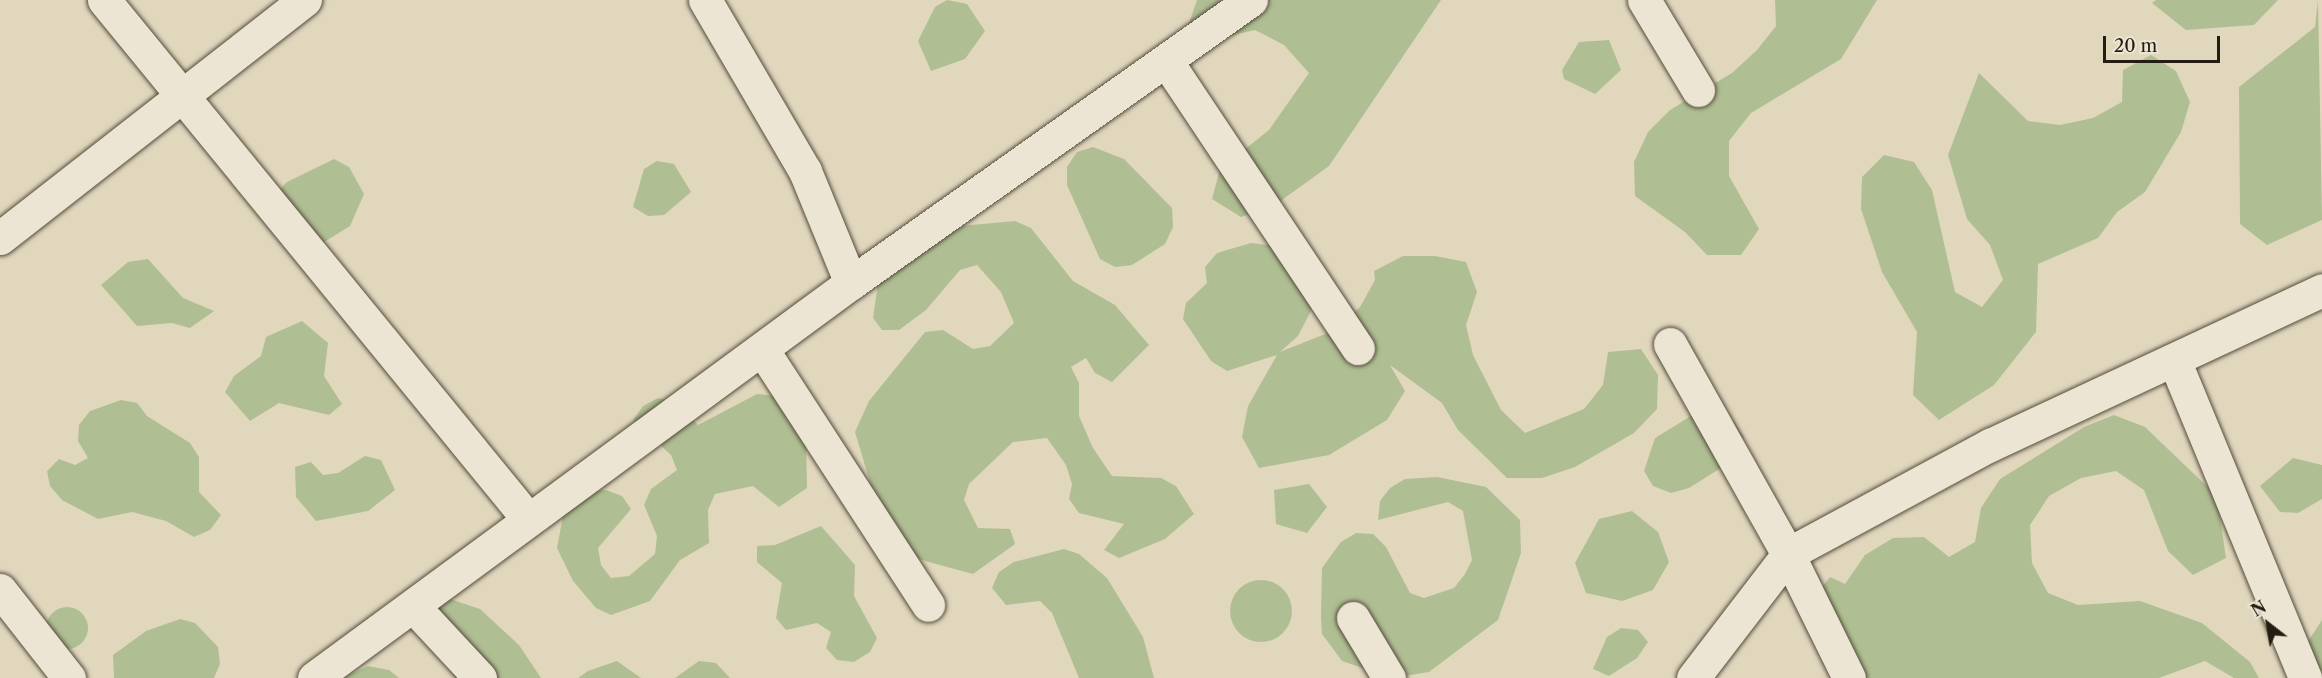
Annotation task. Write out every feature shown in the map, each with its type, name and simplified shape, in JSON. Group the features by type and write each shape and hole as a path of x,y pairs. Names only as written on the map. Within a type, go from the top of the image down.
{"street":[{"path":"104,0 178,97 528,519"},
{"path":"0,238 304,0"},
{"path":"705,0 805,171 851,283"},
{"path":"1644,0 1698,90"},
{"path":"314,678 414,607 528,519 851,283 1167,62 1244,2"},
{"path":"1167,62 1358,348"},
{"path":"1693,678 1788,554 1990,445 2175,362 2322,290"},
{"path":"1670,344 1788,554 1850,678"},
{"path":"762,349 928,605"},
{"path":"2175,362 2305,678"},
{"path":"0,590 69,678"},
{"path":"414,607 480,678"},
{"path":"1353,618 1389,678"}],"green space":[{"path":"947,0 967,4 985,31 965,59 931,71 918,41 935,7"},
{"path":"1197,0 1441,0 1329,166 1275,205 1241,217 1212,199 1220,169 1269,130 1309,73 1284,45 1255,30 1220,38 1187,29"},
{"path":"1775,0 1877,0 1841,59 1751,113 1729,141 1729,176 1759,229 1741,255 1707,255 1685,232 1635,196 1634,162 1648,132 1670,110 1732,73 1757,50 1776,26"},
{"path":"2156,0 2278,0 2254,25 2186,30 2152,3"},
{"path":"2318,0 2322,220 2267,245 2240,224 2239,87 2315,27"},
{"path":"1609,40 1621,70 1595,94 1564,79 1562,70 1579,42"},
{"path":"2151,55 2176,71 2190,102 2181,132 2145,192 2117,212 2098,238 2038,264 2036,332 1994,385 1939,420 1913,395 1917,332 1882,272 1861,209 1862,177 1884,155 1914,162 1932,190 1955,292 1982,307 2003,280 1990,245 1967,219 1948,155 1979,73 2028,121 2060,125 2093,118 2122,102 2123,70"},
{"path":"1093,147 1124,159 1172,208 1173,227 1165,244 1132,265 1115,267 1100,259 1067,185 1067,167 1077,152"},
{"path":"334,159 349,167 364,194 350,226 321,244 273,196 287,182"},
{"path":"657,161 674,164 691,192 664,215 648,216 633,207 644,169"},
{"path":"1015,221 1031,228 1073,281 1115,305 1149,345 1112,382 1095,373 1086,358 1071,367 1079,383 1079,416 1093,448 1112,476 1161,478 1176,486 1194,514 1165,539 1119,558 1104,550 1124,524 1079,513 1069,499 1072,484 1066,465 1047,438 1013,442 969,484 964,500 978,528 1010,529 1015,544 973,574 918,559 875,499 855,432 869,401 925,332 943,330 973,349 990,346 1014,323 1001,292 977,265 960,270 926,310 899,330 882,330 873,318 879,277 950,227"},
{"path":"1251,243 1286,247 1314,305 1298,336 1280,352 1335,330 1360,307 1375,280 1374,271 1403,256 1435,256 1466,262 1477,292 1466,325 1473,355 1501,410 1525,433 1584,409 1603,385 1608,352 1641,349 1658,375 1657,409 1634,433 1575,467 1542,478 1507,478 1458,430 1442,403 1390,365 1405,391 1387,420 1329,455 1259,468 1242,437 1248,406 1277,355 1227,371 1211,361 1183,319 1186,303 1207,283 1205,267 1217,253"},
{"path":"148,259 183,298 214,311 190,328 172,323 137,326 101,285 128,262"},
{"path":"302,321 328,343 324,376 342,404 329,415 279,403 250,421 225,392 234,376 261,356 266,337"},
{"path":"757,394 774,396 806,438 807,488 779,507 753,486 715,494 708,510 709,543 680,560 650,601 611,615 596,608 573,581 557,548 563,516 589,491 606,490 622,496 631,509 598,548 601,565 611,578 629,576 655,554 657,536 644,505 651,489 677,470 671,455 633,420 643,406 658,398 675,402 698,425"},
{"path":"121,400 137,403 147,416 190,443 199,457 199,492 221,515 210,530 194,537 166,521 132,512 98,519 62,500 50,486 47,471 59,459 75,465 88,458 78,441 79,425 90,411"},
{"path":"1704,408 1734,421 1744,437 1736,452 1724,466 1689,488 1671,493 1653,486 1644,471 1655,438"},
{"path":"2114,415 2145,427 2217,496 2226,558 2193,575 2168,551 2144,490 2116,471 2081,478 2049,496 2030,525 2032,563 2048,593 2078,605 2140,601 2202,623 2250,662 2259,678 2234,678 2205,661 2159,678 1845,678 1810,602 1830,577 1845,584 1865,555 1893,538 1924,537 1949,557 1975,542 1981,508 2000,479 2084,427"},
{"path":"365,456 381,460 395,490 368,511 316,521 296,497 295,467 311,462 323,475 338,473"},
{"path":"2293,458 2322,465 2322,499 2298,513 2280,512 2260,486"},
{"path":"1437,477 1486,487 1520,520 1521,553 1498,620 1429,672 1392,678 1342,661 1322,634 1321,618 1322,568 1341,542 1356,533 1373,534 1386,547 1410,593 1424,598 1454,588 1465,574 1472,560 1463,511 1448,502 1378,520 1380,501 1390,488 1405,479"},
{"path":"1309,484 1327,507 1307,533 1276,524 1274,490"},
{"path":"1632,511 1658,532 1669,562 1653,590 1622,601 1586,593 1575,563 1599,519"},
{"path":"821,526 855,565 854,596 877,638 870,652 854,662 837,660 826,648 831,632 817,623 786,630 776,618 782,583 757,562 757,546 775,545"},
{"path":"1064,549 1079,554 1107,578 1143,637 1154,678 1079,678 1052,613 1040,601 1006,605 992,588 999,572 1014,562"},
{"path":"1255,580 1267,580 1283,589 1290,599 1292,611 1290,623 1283,633 1267,642 1255,642 1244,637 1235,628 1230,617 1230,605 1235,594 1244,585"},
{"path":"450,599 480,609 519,645 541,678 455,678 443,659 435,601"},
{"path":"67,607 75,608 82,613 87,620 87,636 82,643 75,648 67,649 59,648 52,643 47,636 46,628 47,620 52,613 59,608"},
{"path":"180,619 195,623 218,647 220,664 214,678 114,678 113,655 146,631"},
{"path":"2322,620 2322,678 2298,678 2303,649"},
{"path":"1621,628 1638,630 1648,642 1637,658 1609,676 1593,669 1607,637"},
{"path":"617,661 641,678 578,678 588,671"},
{"path":"699,661 716,663 730,678 675,678"},
{"path":"368,666 389,670 399,678 343,678"}]}
